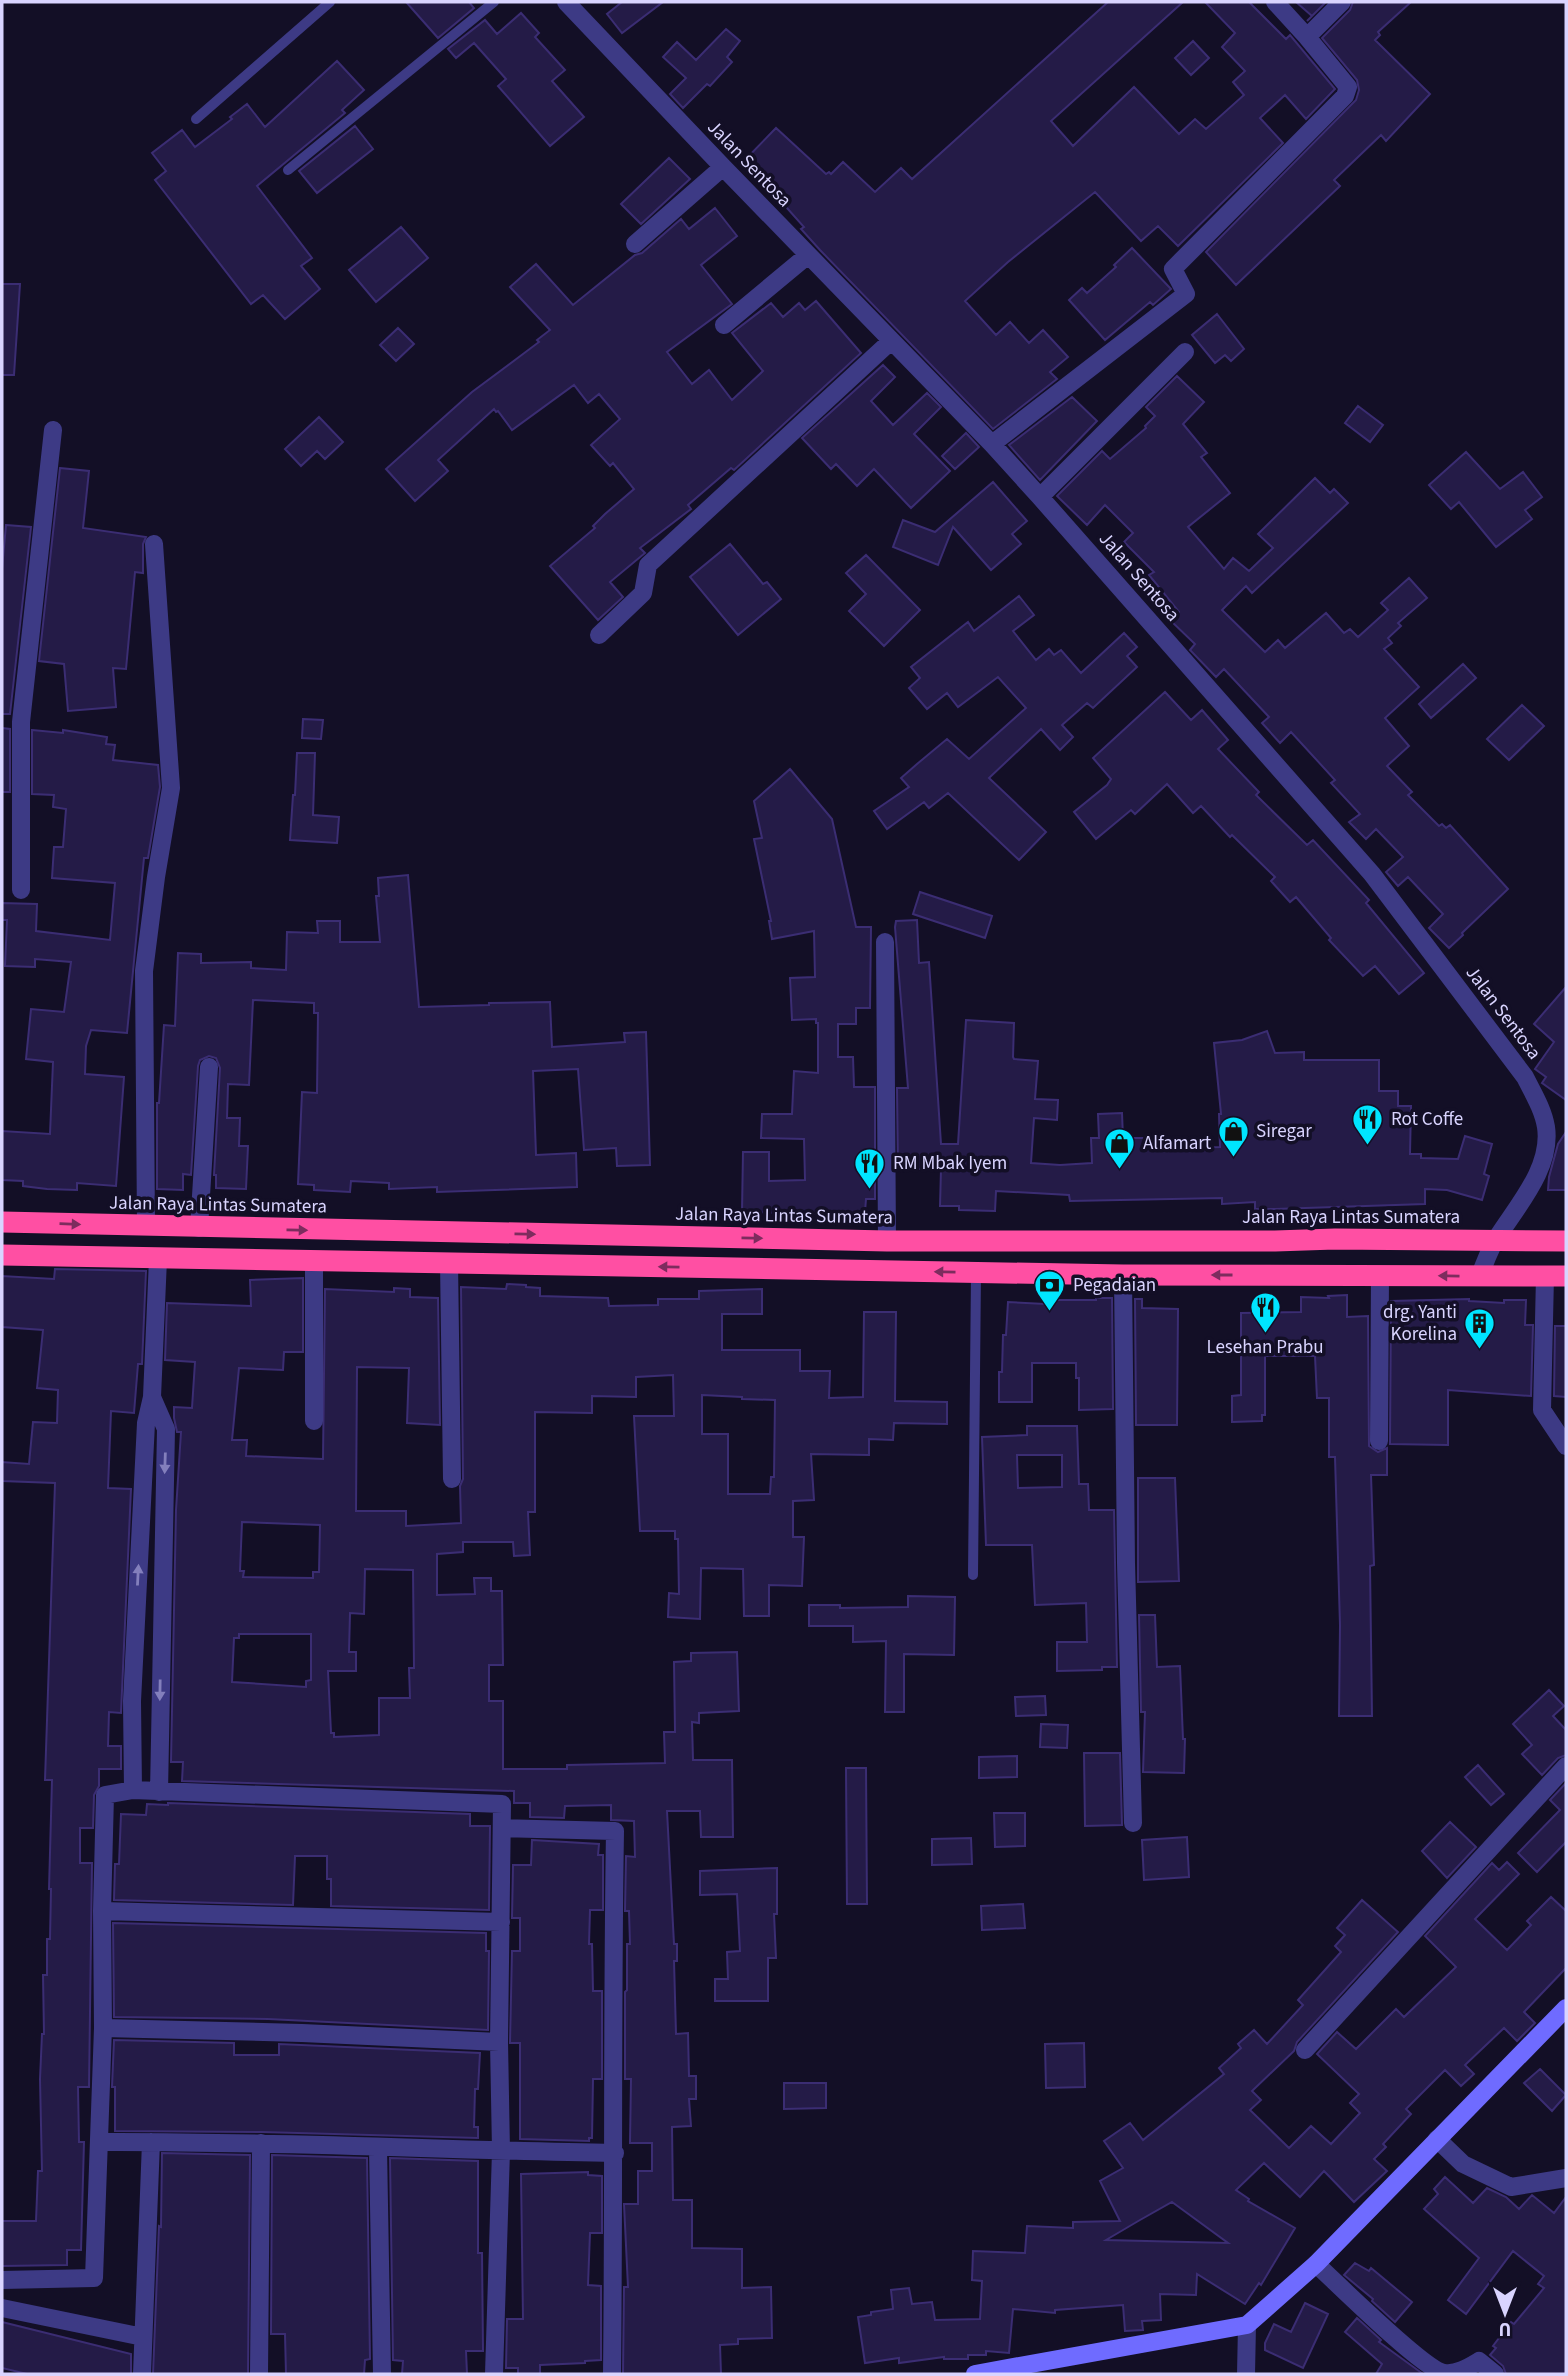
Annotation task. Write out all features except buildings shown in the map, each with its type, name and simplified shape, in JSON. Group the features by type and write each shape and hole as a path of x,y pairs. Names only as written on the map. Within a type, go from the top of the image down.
{"highway":[{"name":"Jalan Raya Lintas Sumatera","path":"2,1222 887,1241 1566,1241"},
{"path":"2,1255 1123,1275 1556,1276"}],"street":[{"name":"Jalan Sentosa","path":"566,2 1040,497 1364,865 1525,1077 1540,1106 1546,1128 1545,1151 1533,1182 1496,1240 1479,1277"},
{"path":"992,444 1185,294 1172,268 1345,96 1348,87 1275,2"},
{"path":"1307,37 1342,2"},
{"path":"635,244 723,167"},
{"path":"724,325 808,255"},
{"path":"599,635 643,593 648,565 891,341"},
{"path":"1040,497 1185,352"},
{"path":"21,890 21,722 53,429"},
{"path":"146,1226 144,971 171,788 154,544"},
{"path":"886,942 887,1241"},
{"path":"199,1228 209,1067"},
{"path":"133,1790 132,1701 146,1423 152,1397 158,1259"},
{"path":"314,1260 314,1421"},
{"path":"449,1262 453,1479"},
{"path":"1123,1275 1126,1563 1133,1823"},
{"path":"1379,1441 1380,1275"},
{"path":"1556,1276 1542,1410 1566,1446"},
{"path":"152,1397 166,1429 159,1793"},
{"path":"136,1618 161,1618"},
{"path":"1305,2050 1566,1766"},
{"path":"2,2280 94,2278 103,2028 104,1795 133,1790 502,1804 499,2042 501,2151 494,2374"},
{"path":"503,1828 615,1831 612,2374"},
{"path":"102,1911 501,1922"},
{"path":"975,2374 1247,2325 1315,2264 1566,2008"},
{"path":"103,2028 499,2042"},
{"path":"1437,2139 1463,2164 1511,2187 1566,2178"},
{"path":"100,2142 261,2143 615,2153"},
{"path":"142,2374 151,2142"},
{"path":"259,2374 261,2143"},
{"path":"378,2148 382,2374"},
{"path":"1315,2264 1407,2348 1440,2372 1455,2373 1479,2361 1495,2374"},
{"path":"2,2308 143,2337"},
{"path":"1246,2374 1247,2325"}],"lane":[{"path":"196,119 330,2"},
{"path":"288,170 494,2"},
{"path":"973,1575 976,1273"}],"place":[{"name":"Rot Coffe","path":"1368,1146"},
{"name":"Siregar","path":"1233,1158"},
{"name":"Alfamart","path":"1120,1170"},
{"name":"RM Mbak Iyem","path":"870,1190"},
{"name":"Pegadaian","path":"1050,1312"},
{"name":"Lesehan Prabu","path":"1265,1335"},
{"name":"drg. Yanti Korelina","path":"1480,1350"}]}
